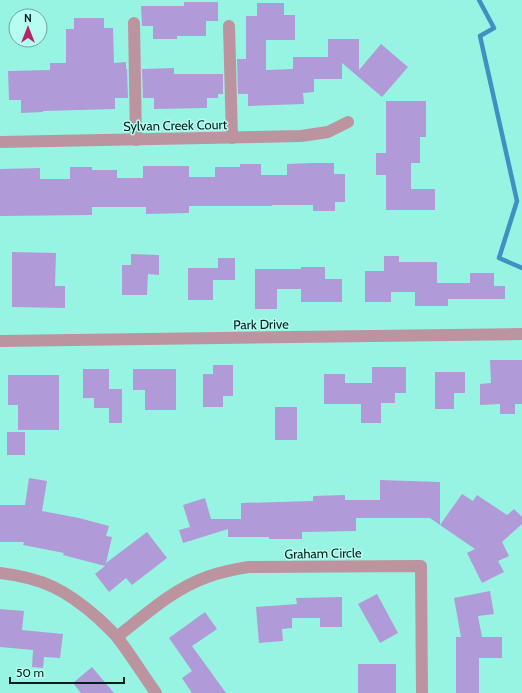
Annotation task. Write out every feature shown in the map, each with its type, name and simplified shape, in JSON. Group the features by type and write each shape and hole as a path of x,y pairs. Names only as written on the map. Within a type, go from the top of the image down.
{"street":[{"path":"134,23 136,140"},
{"path":"229,26 232,138"},
{"name":"Sylvan Creek Court","path":"0,142 301,136 328,132 348,122"},
{"name":"Park Drive","path":"0,342 522,334"},
{"name":"Graham Circle","path":"117,637 166,599 186,586 227,570 249,567 422,566 422,693"},
{"path":"0,573 42,582 61,590 78,601 117,637 156,693"}],"building":[{"path":"184,2 218,2 218,21 206,21 206,36 177,36 177,39 153,39 153,26 142,26 141,6 184,6"},
{"path":"257,3 284,3 284,15 295,15 295,40 266,40 266,70 293,69 293,57 328,57 328,39 359,39 359,70 381,44 408,67 382,97 342,63 342,79 314,79 314,92 303,93 304,104 248,106 248,94 238,94 237,59 246,59 246,16 257,16"},
{"path":"74,18 104,18 104,28 113,28 114,63 126,62 128,98 115,98 115,109 21,113 21,100 9,100 8,71 50,70 50,63 66,63 66,29 74,29"},
{"path":"174,68 174,74 223,74 223,94 218,94 218,98 207,98 207,108 154,109 154,98 143,98 142,69"},
{"path":"386,101 426,101 426,137 420,137 420,163 411,163 411,189 435,189 435,210 386,210 386,175 376,175 376,153 386,153"},
{"path":"334,163 334,174 345,174 345,202 335,202 335,211 313,211 313,205 189,206 189,213 146,214 146,207 92,207 92,215 0,216 0,169 40,168 40,179 70,179 70,167 92,167 92,170 117,170 117,178 143,178 143,166 189,166 189,177 215,177 215,167 240,167 240,164 261,164 261,175 287,175 287,164"},
{"path":"12,252 56,253 55,286 65,286 65,308 12,307"},
{"path":"131,254 159,255 159,275 148,274 147,295 122,295 122,265 131,265"},
{"path":"384,256 399,256 399,262 437,262 437,283 470,283 470,273 494,273 494,286 505,286 505,299 448,299 448,306 415,306 415,292 391,292 391,302 365,302 365,271 384,271"},
{"path":"218,258 235,258 235,280 213,280 213,300 188,300 188,268 218,268"},
{"path":"301,267 325,267 325,279 342,279 342,302 301,302 301,289 277,289 277,309 255,309 255,269 301,269"},
{"path":"490,360 522,360 522,404 515,404 515,414 500,414 500,404 480,405 480,384 491,383"},
{"path":"213,365 233,365 233,396 223,396 223,407 203,407 203,374 213,374"},
{"path":"372,367 406,367 406,393 395,393 395,403 381,403 381,423 361,423 361,404 324,404 324,374 345,374 345,383 372,383"},
{"path":"83,369 109,369 109,389 122,389 122,423 109,423 109,408 94,408 94,398 83,398"},
{"path":"133,369 176,369 176,410 145,410 145,390 133,390"},
{"path":"435,372 465,372 465,393 454,393 454,409 435,409"},
{"path":"8,375 59,375 59,430 18,430 18,405 8,405"},
{"path":"275,407 297,407 297,440 275,440"},
{"path":"7,432 25,432 25,455 7,455"},
{"path":"29,478 47,481 42,511 79,518 109,526 106,536 112,537 106,563 147,532 167,558 132,585 126,578 109,592 95,574 105,566 63,555 64,553 23,545 24,542 0,542 0,505 25,505"},
{"path":"380,480 440,482 440,525 430,518 356,518 356,531 302,532 302,539 228,537 228,529 183,543 179,530 190,527 183,505 205,498 211,519 241,519 241,503 313,501 313,496 345,495 345,500 380,500"},
{"path":"462,494 473,501 477,495 507,515 514,509 522,517 522,524 502,542 509,556 498,561 504,572 482,583 467,553 475,549 440,525"},
{"path":"490,591 494,614 478,616 482,637 502,637 502,658 479,658 479,693 456,693 456,637 461,637 454,598"},
{"path":"377,594 398,633 380,643 358,604"},
{"path":"342,597 342,627 320,627 320,618 292,618 292,628 282,629 283,641 259,643 256,607 297,604 296,598"},
{"path":"0,609 24,611 22,630 63,634 60,658 44,657 43,668 32,667 33,650 0,647"},
{"path":"205,612 217,629 192,646 226,693 192,693 182,678 192,671 169,638"},
{"path":"358,664 396,664 396,693 358,693"},
{"path":"92,667 114,693 81,693 73,683"}],"waterway":[{"path":"479,0 494,28 480,36 517,201 499,258 522,268"}]}
